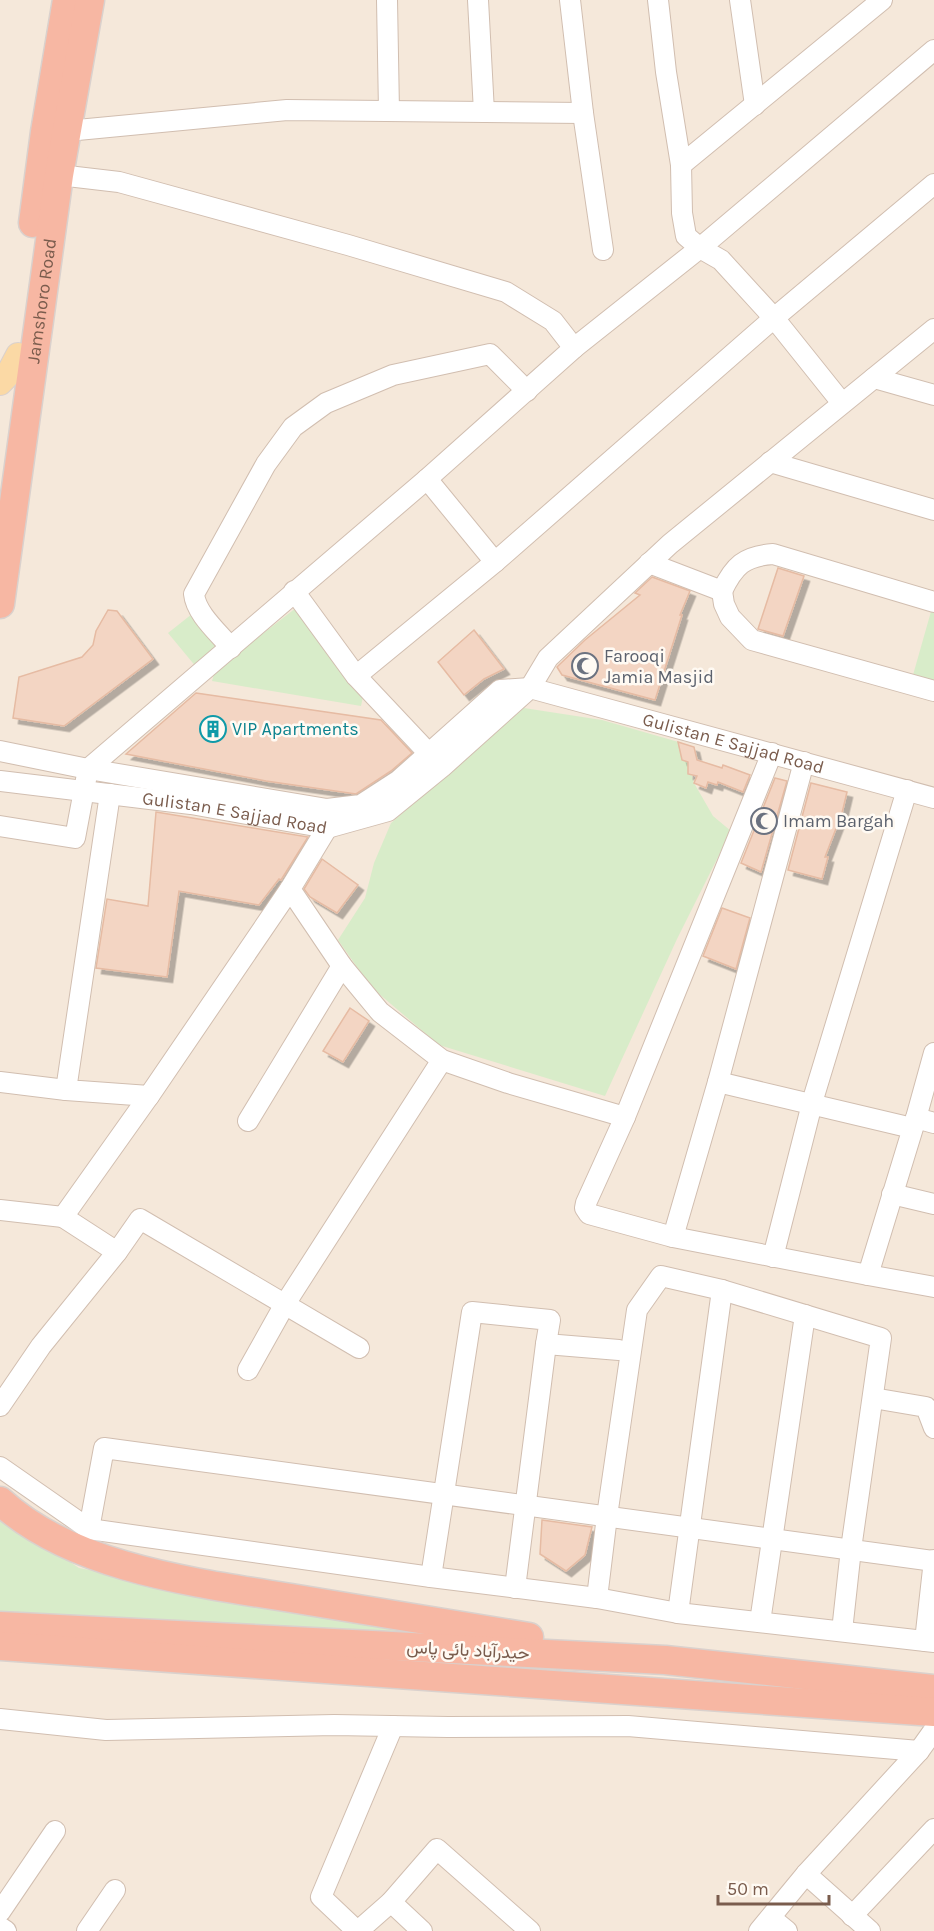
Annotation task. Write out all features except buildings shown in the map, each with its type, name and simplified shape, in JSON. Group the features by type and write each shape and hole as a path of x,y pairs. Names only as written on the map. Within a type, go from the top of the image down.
{"highway":[{"name":"Jamshoro Road","path":"0,472 18,355 39,174 67,0"},
{"name":"Jamshoro Road","path":"0,604 59,175 90,0"},
{"path":"0,1501 50,1536 118,1564 197,1582 665,1660"},
{"name":"حیدرآباد بائی پاس","path":"0,1626 665,1660 934,1689"},
{"name":"حیدرآباد بائی پاس","path":"0,1646 934,1712"}],"main road":[{"path":"0,383 7,376 18,355"}],"street":[{"path":"387,0 389,111"},
{"path":"478,0 484,112"},
{"path":"570,0 582,113 603,250"},
{"path":"658,0 666,72 681,165 682,213 686,236 700,248 721,260 774,318 842,403"},
{"path":"740,0 754,105"},
{"path":"681,165 882,0"},
{"path":"0,826 75,838 88,770 426,479 574,348 700,248 934,50"},
{"path":"67,131 287,110 582,113"},
{"path":"59,175 118,182 348,245 506,292 553,321 574,348"},
{"path":"356,676 495,562 774,318 934,184"},
{"path":"530,688 548,658 649,563 934,329"},
{"path":"231,648 195,602 194,594 266,464 293,427 326,403 393,375 490,354 527,391"},
{"path":"874,378 934,395"},
{"path":"770,462 934,510"},
{"path":"426,479 495,562"},
{"path":"934,602 773,554 757,555 743,561 730,575 722,591 724,604 730,617 752,640 934,691"},
{"path":"649,563 722,591"},
{"path":"294,591 356,676 435,760"},
{"name":"Gulistan E Sajjad Road","path":"0,781 190,804 327,828 388,811 500,690 530,688 934,798"},
{"name":"Gulistan E Sajjad Road","path":"0,751 88,770 327,809 361,805 435,760"},
{"path":"772,753 625,1117 585,1208 589,1214 674,1237 934,1287"},
{"path":"674,1237 804,762"},
{"path":"772,1257 812,1105 908,790"},
{"path":"66,1090 110,794"},
{"path":"63,1217 149,1096 290,889 327,828"},
{"path":"290,889 342,966 380,1012 442,1060 508,1083 625,1117"},
{"path":"248,1121 342,966"},
{"path":"868,1275 892,1194 921,1123 934,1053"},
{"path":"248,1370 285,1304 442,1060"},
{"path":"0,1082 149,1096"},
{"path":"718,1082 812,1105 921,1123"},
{"path":"892,1194 934,1204"},
{"path":"0,1210 63,1217 117,1252"},
{"path":"0,1406 41,1346 141,1219 359,1348"},
{"path":"597,1598 637,1310 661,1276 722,1290 881,1338 851,1549 842,1631"},
{"path":"678,1613 722,1290"},
{"path":"431,1577 442,1494 472,1312 550,1320 524,1505 515,1588"},
{"path":"760,1622 805,1315"},
{"path":"546,1344 619,1350"},
{"path":"873,1398 926,1407 934,1428"},
{"path":"0,1467 89,1528 431,1577 597,1598 678,1613 930,1642 934,1560 104,1448 89,1528"},
{"path":"0,1719 106,1730 334,1725 628,1726 919,1751"},
{"path":"393,1726 321,1897 358,1931 391,1902 437,1849 530,1931"},
{"path":"788,1931 765,1924 806,1874 919,1751 934,1730"},
{"path":"852,1916 934,1829"},
{"path":"0,1912 55,1831"},
{"path":"806,1874 870,1931"},
{"path":"87,1931 115,1890"},
{"path":"391,1902 422,1931"},
{"path":"0,1927 6,1931"}],"shaded area":[{"path":"0,0 934,0 934,1931 0,1931"}],"green space":[{"path":"301,604 364,692 361,706 212,681 215,671"},
{"path":"932,608 934,608 934,682 913,675"},
{"path":"192,614 223,652 197,668 168,633"},
{"path":"524,708 602,720 682,743 694,783 713,816 731,831 677,939 605,1096 439,1045 371,987 338,940 365,898 374,863 391,823"},
{"path":"0,1515 79,1568 453,1637 0,1611"}],"place":[{"name":"Farooqi Jamia Masjid","path":"585,666"},
{"name":"VIP Apartments","path":"213,729"},
{"name":"Imam Bargah","path":"764,821"}]}
